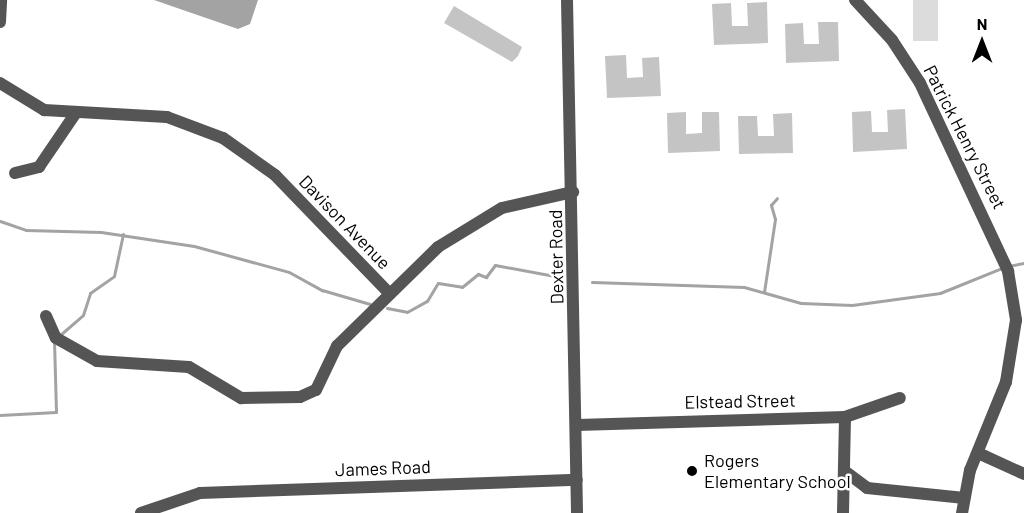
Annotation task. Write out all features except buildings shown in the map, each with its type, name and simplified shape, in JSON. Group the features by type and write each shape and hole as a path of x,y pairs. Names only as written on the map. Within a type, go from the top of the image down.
{"street":[{"path":"0,22 1,0"},
{"name":"Dexter Road","path":"567,0 578,425 577,513"},
{"name":"Patrick Henry Street","path":"858,1 892,40 939,118 1001,249 1018,293 1019,309 1006,382 978,453 964,498 962,513"},
{"name":"Davison Avenue","path":"0,83 44,110 75,114 150,115 223,138 275,175 390,294 469,225 502,208 573,192"},
{"path":"15,173 39,167 75,114"},
{"path":"46,316 56,338 97,361 189,367 241,398 300,397 316,390 337,346 390,294"},
{"name":"Elstead Street","path":"578,425 845,417 900,398"},
{"path":"843,513 846,472 845,417"},
{"path":"978,453 1024,474"},
{"path":"846,472 867,488 964,498"},
{"name":"James Road","path":"141,513 191,495 577,480"}],"shaded area":[{"path":"154,0 258,0 250,24 238,29"},
{"path":"913,0 938,0 938,41 913,41"}],"waterway":[{"path":"764,292 775,219 771,205 777,198"},
{"path":"0,221 26,230 101,232 194,246 289,272 322,290 370,304"},
{"path":"60,335 83,315 90,293 114,276 123,234"},
{"path":"1008,266 1024,263"},
{"path":"387,308 407,312 427,301 438,283 462,287 478,274 486,277 495,265 560,277"},
{"path":"592,282 744,287 801,303 852,305 940,293 1002,268"},
{"path":"0,415 56,412 54,342"}],"place":[{"name":"Rogers Elementary School","path":"692,471"}]}
